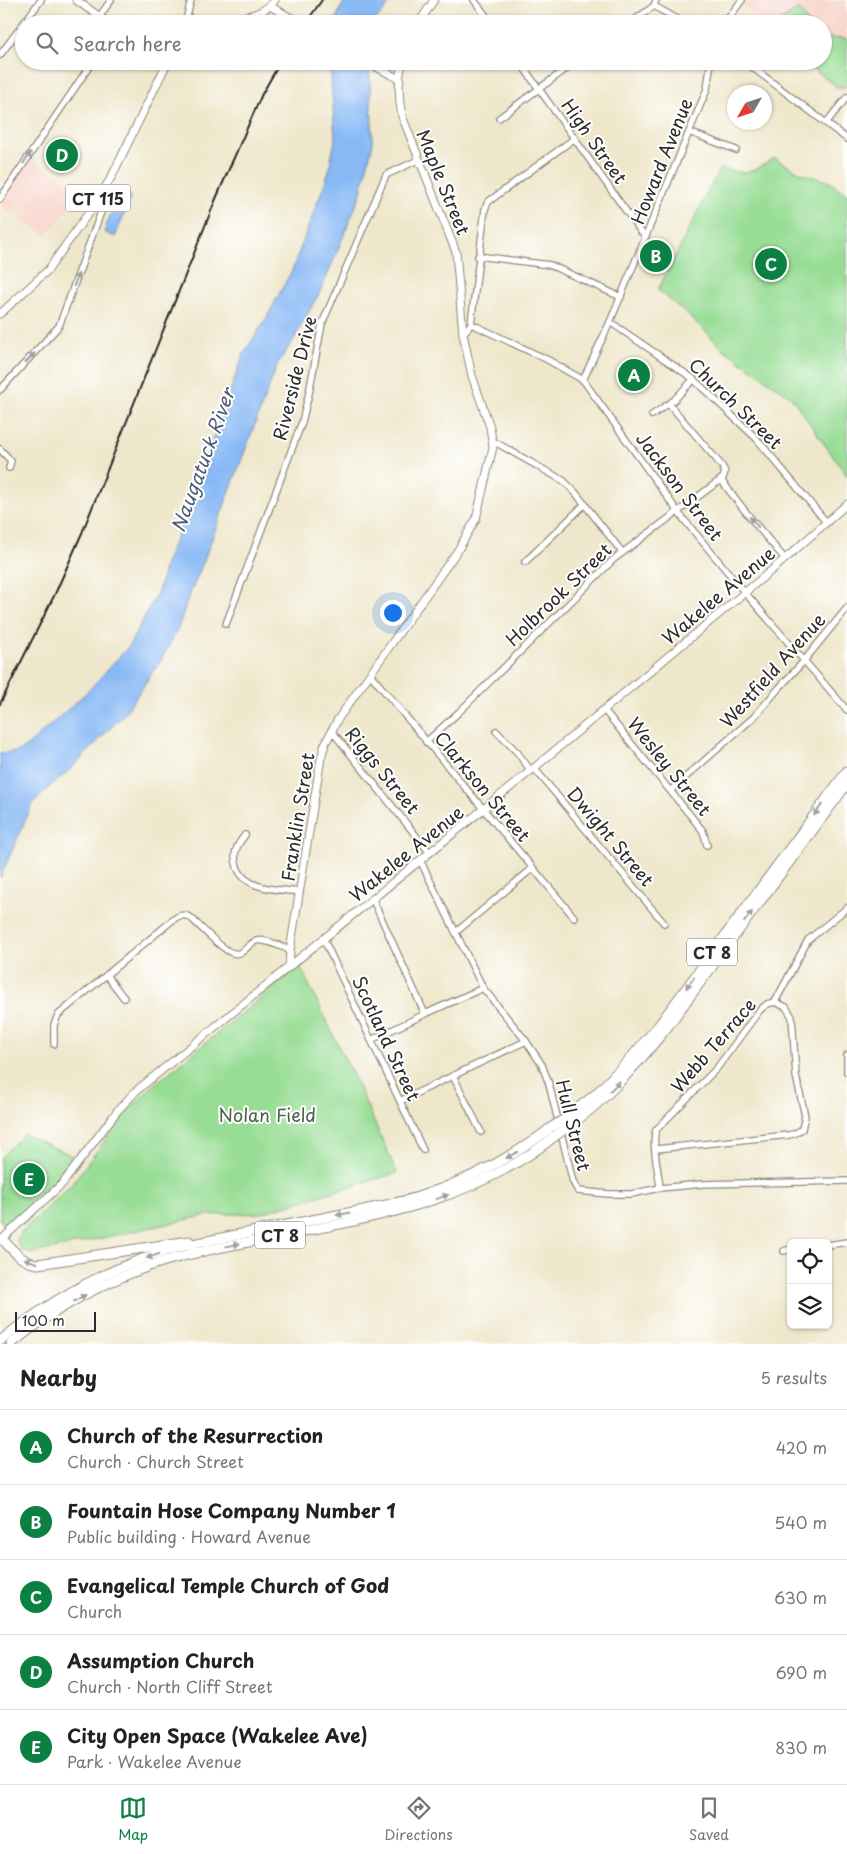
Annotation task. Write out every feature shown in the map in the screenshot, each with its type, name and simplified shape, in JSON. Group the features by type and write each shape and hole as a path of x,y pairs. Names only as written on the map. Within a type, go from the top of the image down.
{"highway":[{"name":"CT 8","path":"10,1344 38,1323 76,1299 152,1265 204,1250 378,1215 428,1202 464,1189 506,1169 534,1152 597,1093 659,1025 847,770"},
{"name":"CT 8","path":"564,1124 581,1118 642,1059 847,784"},
{"name":"CT 8","path":"0,1341 32,1317 70,1293 110,1272 149,1257 190,1245 372,1208 418,1196 477,1174 554,1132"},
{"path":"1,1240 20,1257 38,1264 170,1243 234,1236"}],"main road":[{"path":"76,0 96,15"},
{"path":"424,15 434,0"},
{"path":"246,15 262,10 272,3 286,15"},
{"name":"CT 115","path":"0,314 48,270 96,201 112,176 164,70"},
{"path":"379,70 399,79 400,70"},
{"name":"Maple Street","path":"399,79 399,103 402,116 456,252 463,334"},
{"name":"Franklin Street","path":"289,967 290,950 321,758 325,744 331,730 458,550 476,519 493,441 472,376 463,334"},
{"name":"Wakelee Avenue","path":"1,1240 63,1183 118,1110 136,1091 533,770 785,559 847,504"}],"street":[{"path":"30,15 41,0"},
{"path":"100,15 111,0"},
{"path":"187,15 191,0"},
{"path":"474,0 485,15"},
{"path":"731,15 742,0"},
{"path":"640,15 655,3 673,15"},
{"path":"0,55 15,35"},
{"path":"0,199 87,70"},
{"name":"High Street","path":"526,70 641,232 646,236"},
{"path":"499,118 564,70"},
{"name":"Howard Avenue","path":"583,380 621,297 707,89 710,70"},
{"path":"756,70 847,139"},
{"path":"826,123 847,97"},
{"path":"689,132 736,150"},
{"path":"463,334 471,324 478,256 486,208 490,200 575,138"},
{"name":"Riverside Drive","path":"226,624 302,422 310,393 322,324 331,299 386,175 418,160"},
{"path":"0,390 59,326 101,212 96,201"},
{"path":"478,256 550,265 621,297"},
{"name":"Church Street","path":"610,322 683,371 756,438 826,523"},
{"name":"Jackson Street","path":"471,324 548,360 583,380 677,510 847,710"},
{"path":"652,415 669,404 693,380"},
{"path":"669,404 722,466 725,472 721,480 785,559"},
{"path":"493,441 559,478 575,492 622,552"},
{"path":"0,449 11,460 9,468"},
{"name":"Holbrook Street","path":"426,742 460,712 622,552 677,510 721,480"},
{"path":"525,562 585,504"},
{"name":"Westfield Avenue","path":"671,790 746,726 804,661 847,608"},
{"name":"Clarkson Street","path":"370,674 574,917"},
{"name":"Wesley Street","path":"604,710 703,831 706,845"},
{"name":"Riggs Street","path":"331,730 430,853"},
{"name":"Dwight Street","path":"496,731 533,770 664,924"},
{"path":"245,834 237,844 235,857 237,868 243,878 260,886 300,892"},
{"name":"Hull Street","path":"420,860 483,988 526,1041 545,1072 572,1182 576,1189 582,1192 631,1194 660,1188 712,1184 847,1181"},
{"path":"456,932 533,868"},
{"path":"373,900 425,1014"},
{"path":"775,1002 808,940 847,908"},
{"path":"54,1044 54,1025 58,1015 180,916 185,915 191,918 233,954 240,953 258,940 290,950"},
{"name":"Scotland Street","path":"324,940 423,1150"},
{"path":"107,976 124,998"},
{"path":"371,1040 483,988"},
{"name":"Webb Terrace","path":"656,1149 789,1135 802,1129 805,1116 796,1076 792,1017 786,1007 775,1002 767,1004 759,1010 717,1068 658,1127 654,1136 660,1188"},
{"path":"400,1102 526,1041"},
{"path":"847,1055 847,1072"},
{"path":"453,1076 481,1132"},
{"path":"832,1244 847,1242"}],"shaded area":[{"path":"749,0 847,0 847,92 844,96 811,70 832,70 832,15 755,15 744,6"},
{"path":"29,156 81,193 46,236 0,204 0,199"}],"green space":[{"path":"799,9 803,15 789,15"},
{"path":"832,38 847,39 847,84 845,87 838,87 815,70 832,70"},
{"path":"774,158 801,173 828,181 847,194 847,476 791,397 722,348 698,324 658,290 720,168 737,172 748,172"},
{"name":"Nolan Field","path":"300,966 358,1086 397,1173 261,1213 208,1215 30,1254 22,1251 17,1241 20,1233 71,1185 128,1110 154,1085"},
{"path":"24,1134 75,1157 54,1183 7,1228 0,1220 0,1158"}],"water":[{"path":"346,0 391,0 380,15 338,15"},
{"path":"331,70 369,70 373,143 360,196 322,288 291,344 278,363 179,626 161,660 125,713 72,768 50,786 32,805 0,878 0,753 15,752 26,747 88,691 129,646 159,589 165,564 244,353 265,321 293,268 328,174 335,140"},
{"path":"119,191 131,197 115,237 104,232"}],"railway":[{"path":"311,15 322,0"},
{"path":"0,704 55,594 82,533 215,201 262,94 276,70"}],"place":[{"name":"Assumption Church","path":"62,155"},
{"name":"Fountain Hose Company Number 1","path":"656,256"},
{"name":"Evangelical Temple Church of God","path":"771,264"},
{"name":"Church of the Resurrection","path":"634,375"},
{"name":"City Open Space (Wakelee Ave)","path":"29,1179"}],"water label":[{"name":"Naugatuck River","path":"202,460"}]}
